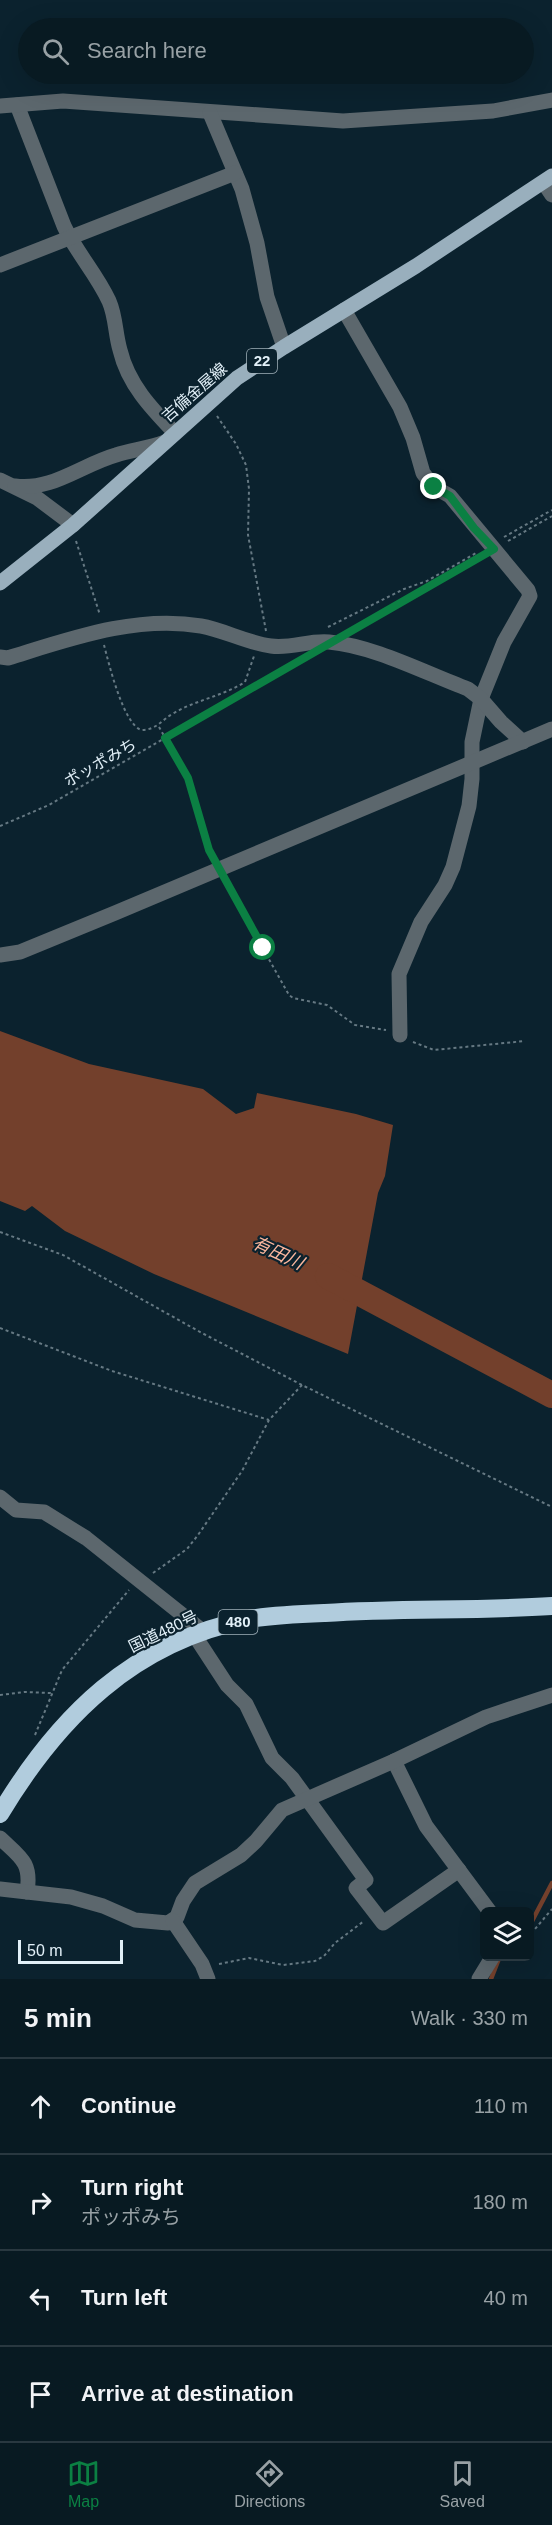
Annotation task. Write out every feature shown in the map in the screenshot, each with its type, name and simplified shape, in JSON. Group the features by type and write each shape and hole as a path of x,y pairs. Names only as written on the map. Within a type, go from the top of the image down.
{"highway":[{"name":"国道480号","path":"0,1814 39,1755 87,1700 151,1655 200,1634 249,1619 289,1615 378,1610 552,1606"}],"main road":[{"name":"吉備金屋線","path":"0,583 72,526 237,378 549,185"}],"street":[{"path":"0,106 63,101 343,121 493,111 552,100"},
{"path":"15,486 39,487 115,455 136,452 170,437 128,373 120,351 115,316 109,300 91,266 69,237 17,105"},
{"path":"210,113 235,172 257,243 267,297 284,347"},
{"path":"0,265 235,172"},
{"path":"344,310 400,407 413,438 423,473 434,487 450,496 474,528 493,547 528,590 530,596 504,642 482,699 472,742 473,763 469,806 453,867 445,885 421,922 399,974 400,1035"},
{"path":"0,480 15,486 61,514 72,526"},
{"path":"0,657 8,657 100,630 162,623 201,626 264,644 290,646 312,640 332,642 347,645 468,689 482,699 501,722 523,742"},
{"path":"0,955 20,952 552,729"},
{"path":"0,1497 16,1510 44,1512 86,1538 200,1634 227,1685 246,1704 272,1758 292,1778 366,1880 356,1888 383,1923 459,1870"},
{"path":"0,1889 70,1898 103,1906 135,1920 162,1923 173,1921 195,1883 241,1855 282,1810 394,1761 486,1717 552,1695"},
{"path":"394,1761 426,1826 487,1907"},
{"path":"0,1838 27,1865 29,1879 27,1892"},
{"path":"173,1921 207,1974"},
{"path":"479,1979 489,1961"}],"path":[{"path":"72,526 96,600 100,630 119,697 133,724 141,730 159,726 177,711 226,693 245,682 252,660 267,640 248,535 249,489 246,465 236,444 208,404"},
{"path":"332,642 552,510"},
{"path":"312,640 335,622 404,589 427,581 552,516"},
{"name":"ポッポみち","path":"0,826 49,805 302,659"},
{"path":"159,726 188,778 202,831 219,870 292,998 327,1005 355,1025 400,1035 434,1050 525,1041"},
{"path":"0,1232 63,1255 200,1332 302,1385 552,1507"},
{"path":"0,1328 112,1371 269,1420"},
{"path":"0,1695 24,1692 51,1693"},
{"path":"534,1930 552,1909"},
{"path":"207,1974 240,1959 256,1959 283,1965 315,1961 329,1952 334,1943 375,1914"}],"water":[{"path":"0,1031 89,1064 203,1089 236,1114 254,1108 257,1093 356,1114 393,1125 385,1176 378,1193 348,1354 154,1274 65,1231 32,1206 25,1211 0,1201"}],"waterway":[{"name":"有田川","path":"328,1276 552,1395"},
{"path":"534,1917 552,1883"},
{"path":"491,1979 498,1961"}],"route":[{"path":"263,948 209,850 188,778 165,738 494,549 474,528 450,496 434,487"}]}
